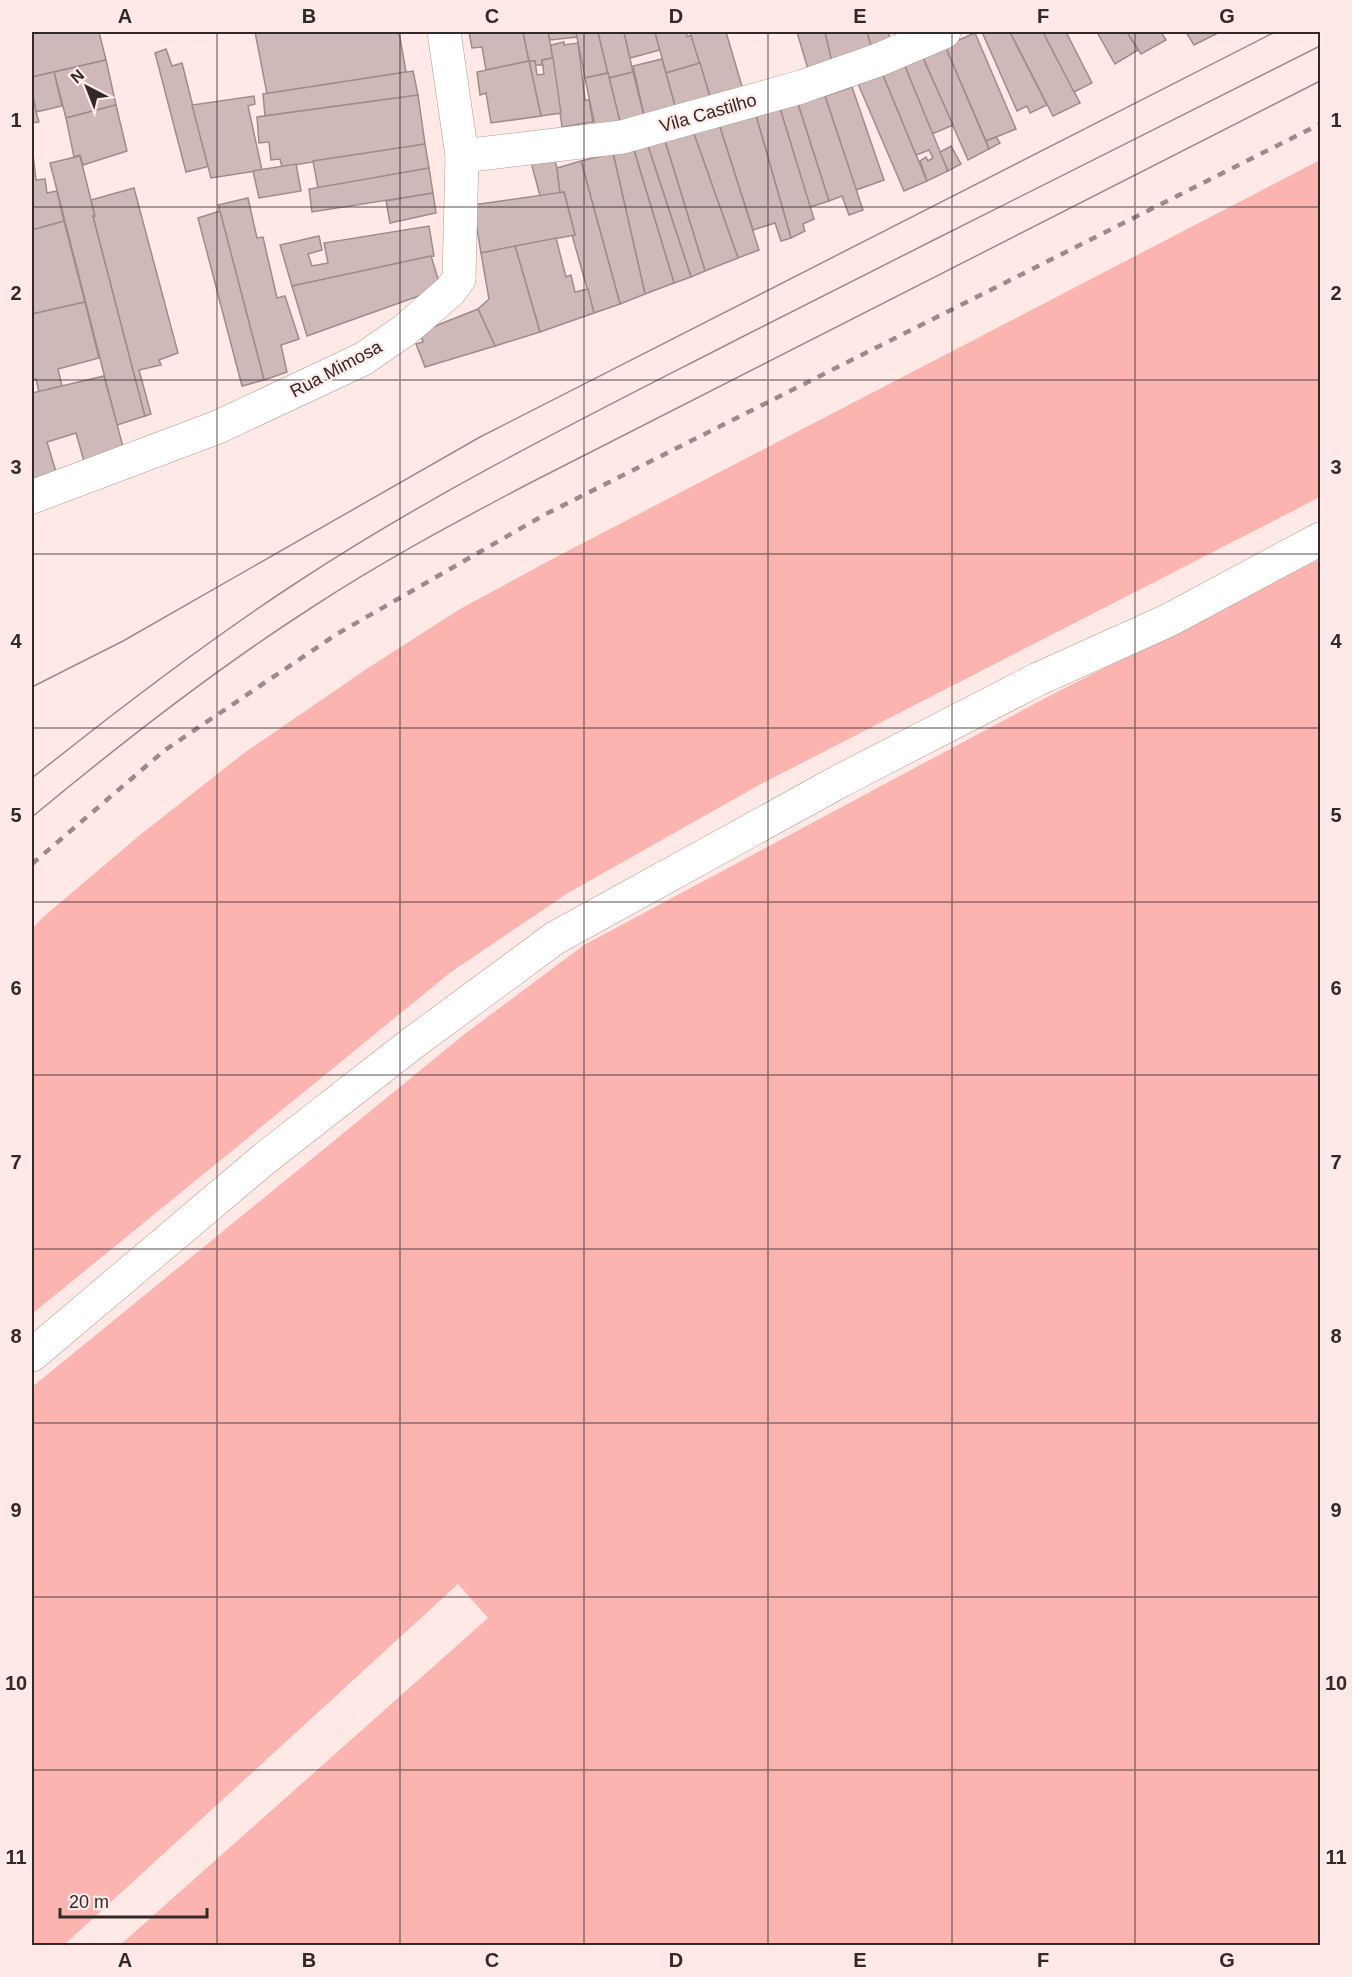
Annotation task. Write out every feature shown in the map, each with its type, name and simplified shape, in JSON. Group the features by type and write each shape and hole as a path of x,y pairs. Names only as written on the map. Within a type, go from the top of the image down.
{"street":[{"name":"Rua Mimosa","path":"32,497 218,427 363,359 405,330 450,291 459,279 462,156 444,32"},
{"name":"Vila Castilho","path":"462,156 622,136 801,87 879,60 944,32"},
{"path":"32,1355 264,1159 410,1045 555,938 850,776 1036,680 1169,620 1320,539"}],"shaded area":[{"path":"1320,160 1320,497 759,785 568,893 451,972 32,1314 32,929 42,918 140,835 244,753 368,668 460,609"},
{"path":"1320,559 1320,1945 120,1945 488,1618 458,1584 64,1945 32,1946 32,1387 466,1033 584,945 1053,694"}],"building":[{"path":"32,32 99,32 106,60 32,77"},
{"path":"255,32 399,32 406,72 267,94"},
{"path":"469,32 523,32 529,61 486,70 482,47 472,48"},
{"path":"523,32 548,32 553,58 542,60 542,65 535,65 535,61 529,61"},
{"path":"548,32 576,32 577,37 550,40"},
{"path":"576,32 598,32 608,73 585,78"},
{"path":"598,32 624,32 633,72 609,78"},
{"path":"624,32 655,32 660,50 630,58"},
{"path":"655,32 686,32 687,37 691,35 700,63 666,73"},
{"path":"690,32 726,32 746,100 713,107"},
{"path":"797,32 825,32 834,68 810,76"},
{"path":"825,32 867,32 876,60 834,71"},
{"path":"867,32 888,32 891,42 872,49"},
{"path":"982,32 1010,32 1047,105 1030,113 1027,106 1017,111"},
{"path":"1010,32 1043,32 1080,103 1053,116"},
{"path":"1043,32 1066,32 1092,83 1074,92"},
{"path":"1097,32 1127,32 1138,50 1115,64"},
{"path":"1127,32 1161,32 1166,40 1141,54"},
{"path":"1186,32 1220,32 1194,45"},
{"path":"975,33 1016,129 986,141 945,46"},
{"path":"564,42 564,45 578,43 585,100 589,100 593,122 562,127 551,45"},
{"path":"945,46 989,149 968,160 921,53"},
{"path":"166,49 172,66 182,63 208,166 186,172 155,53"},
{"path":"922,56 953,125 932,134 904,64"},
{"path":"553,58 561,113 541,116 529,61 535,61 537,75 544,74 542,60"},
{"path":"662,59 678,116 646,124 633,66"},
{"path":"106,60 116,105 66,118 54,72"},
{"path":"529,61 541,116 491,123 486,93 480,95 477,72"},
{"path":"700,63 713,107 678,116 666,73"},
{"path":"878,63 927,181 904,191 853,72"},
{"path":"904,64 948,171 927,181 920,161 926,157 928,161 933,158 929,150 916,155 881,70"},
{"path":"413,71 418,95 265,116 263,94"},
{"path":"54,72 62,106 36,112 32,77"},
{"path":"633,72 646,124 622,130 609,78"},
{"path":"608,73 622,130 597,136 585,78"},
{"path":"852,87 884,180 856,190 825,96"},
{"path":"32,91 39,122 32,123"},
{"path":"418,95 425,144 282,167 280,159 271,160 269,142 259,143 257,117"},
{"path":"254,96 255,104 248,106 262,170 211,178 192,105"},
{"path":"825,96 863,210 849,215 842,196 829,201 798,104"},
{"path":"798,104 829,201 810,207 779,105"},
{"path":"116,105 127,151 83,165 80,155 74,157 66,118"},
{"path":"779,105 814,219 803,224 805,231 791,238 755,112"},
{"path":"755,112 791,238 781,241 775,223 753,230 719,124"},
{"path":"719,124 759,250 738,258 693,131"},
{"path":"693,131 738,258 705,271 665,141"},
{"path":"996,137 1000,143 989,149 986,141"},
{"path":"665,141 705,271 691,277 648,146"},
{"path":"425,144 429,168 318,188 313,161"},
{"path":"32,146 36,180 45,179 47,193 57,191 64,221 32,230"},
{"path":"648,146 691,277 674,283 634,150"},
{"path":"951,146 961,164 948,171 940,152"},
{"path":"633,147 674,283 645,294 613,153"},
{"path":"613,153 645,294 620,304 581,161"},
{"path":"553,155 560,193 540,196 531,162"},
{"path":"80,156 95,216 93,216 145,416 117,425 50,163"},
{"path":"581,161 620,304 594,313 572,235 575,235 564,192 560,193 557,168"},
{"path":"296,164 301,191 259,198 253,171"},
{"path":"429,168 433,193 312,212 309,189"},
{"path":"134,188 178,353 159,360 161,365 139,370 151,414 145,416 93,216 95,216 91,200"},
{"path":"564,192 575,235 481,253 473,205"},
{"path":"433,193 436,213 390,223 386,201"},
{"path":"248,198 257,238 263,237 277,298 285,296 299,339 281,345 287,372 264,380 218,205"},
{"path":"220,211 264,380 242,386 198,218"},
{"path":"64,221 85,302 32,314 32,230"},
{"path":"429,226 434,256 292,286 280,245 319,236 322,250 308,254 312,266 328,263 324,243"},
{"path":"556,238 566,277 571,275 575,292 588,289 594,313 540,332 515,246"},
{"path":"515,246 540,332 495,346 478,309 489,299 481,253"},
{"path":"431,256 441,288 307,336 292,286"},
{"path":"85,302 99,358 58,369 62,386 39,392 36,379 32,380 32,314"},
{"path":"478,309 495,346 425,367 416,344 423,342 420,332"},
{"path":"104,376 126,458 87,472 76,433 47,442 59,482 32,492 32,393"}],"tram line":[{"path":"32,687 123,641 480,437 1275,32"},
{"path":"32,778 96,727 228,629 296,583 404,516 571,425 740,338 1320,46"},
{"path":"32,817 203,682 337,591 445,528 1320,81"}],"railway":[{"path":"32,864 165,750 337,634 544,515 1320,124"}]}
